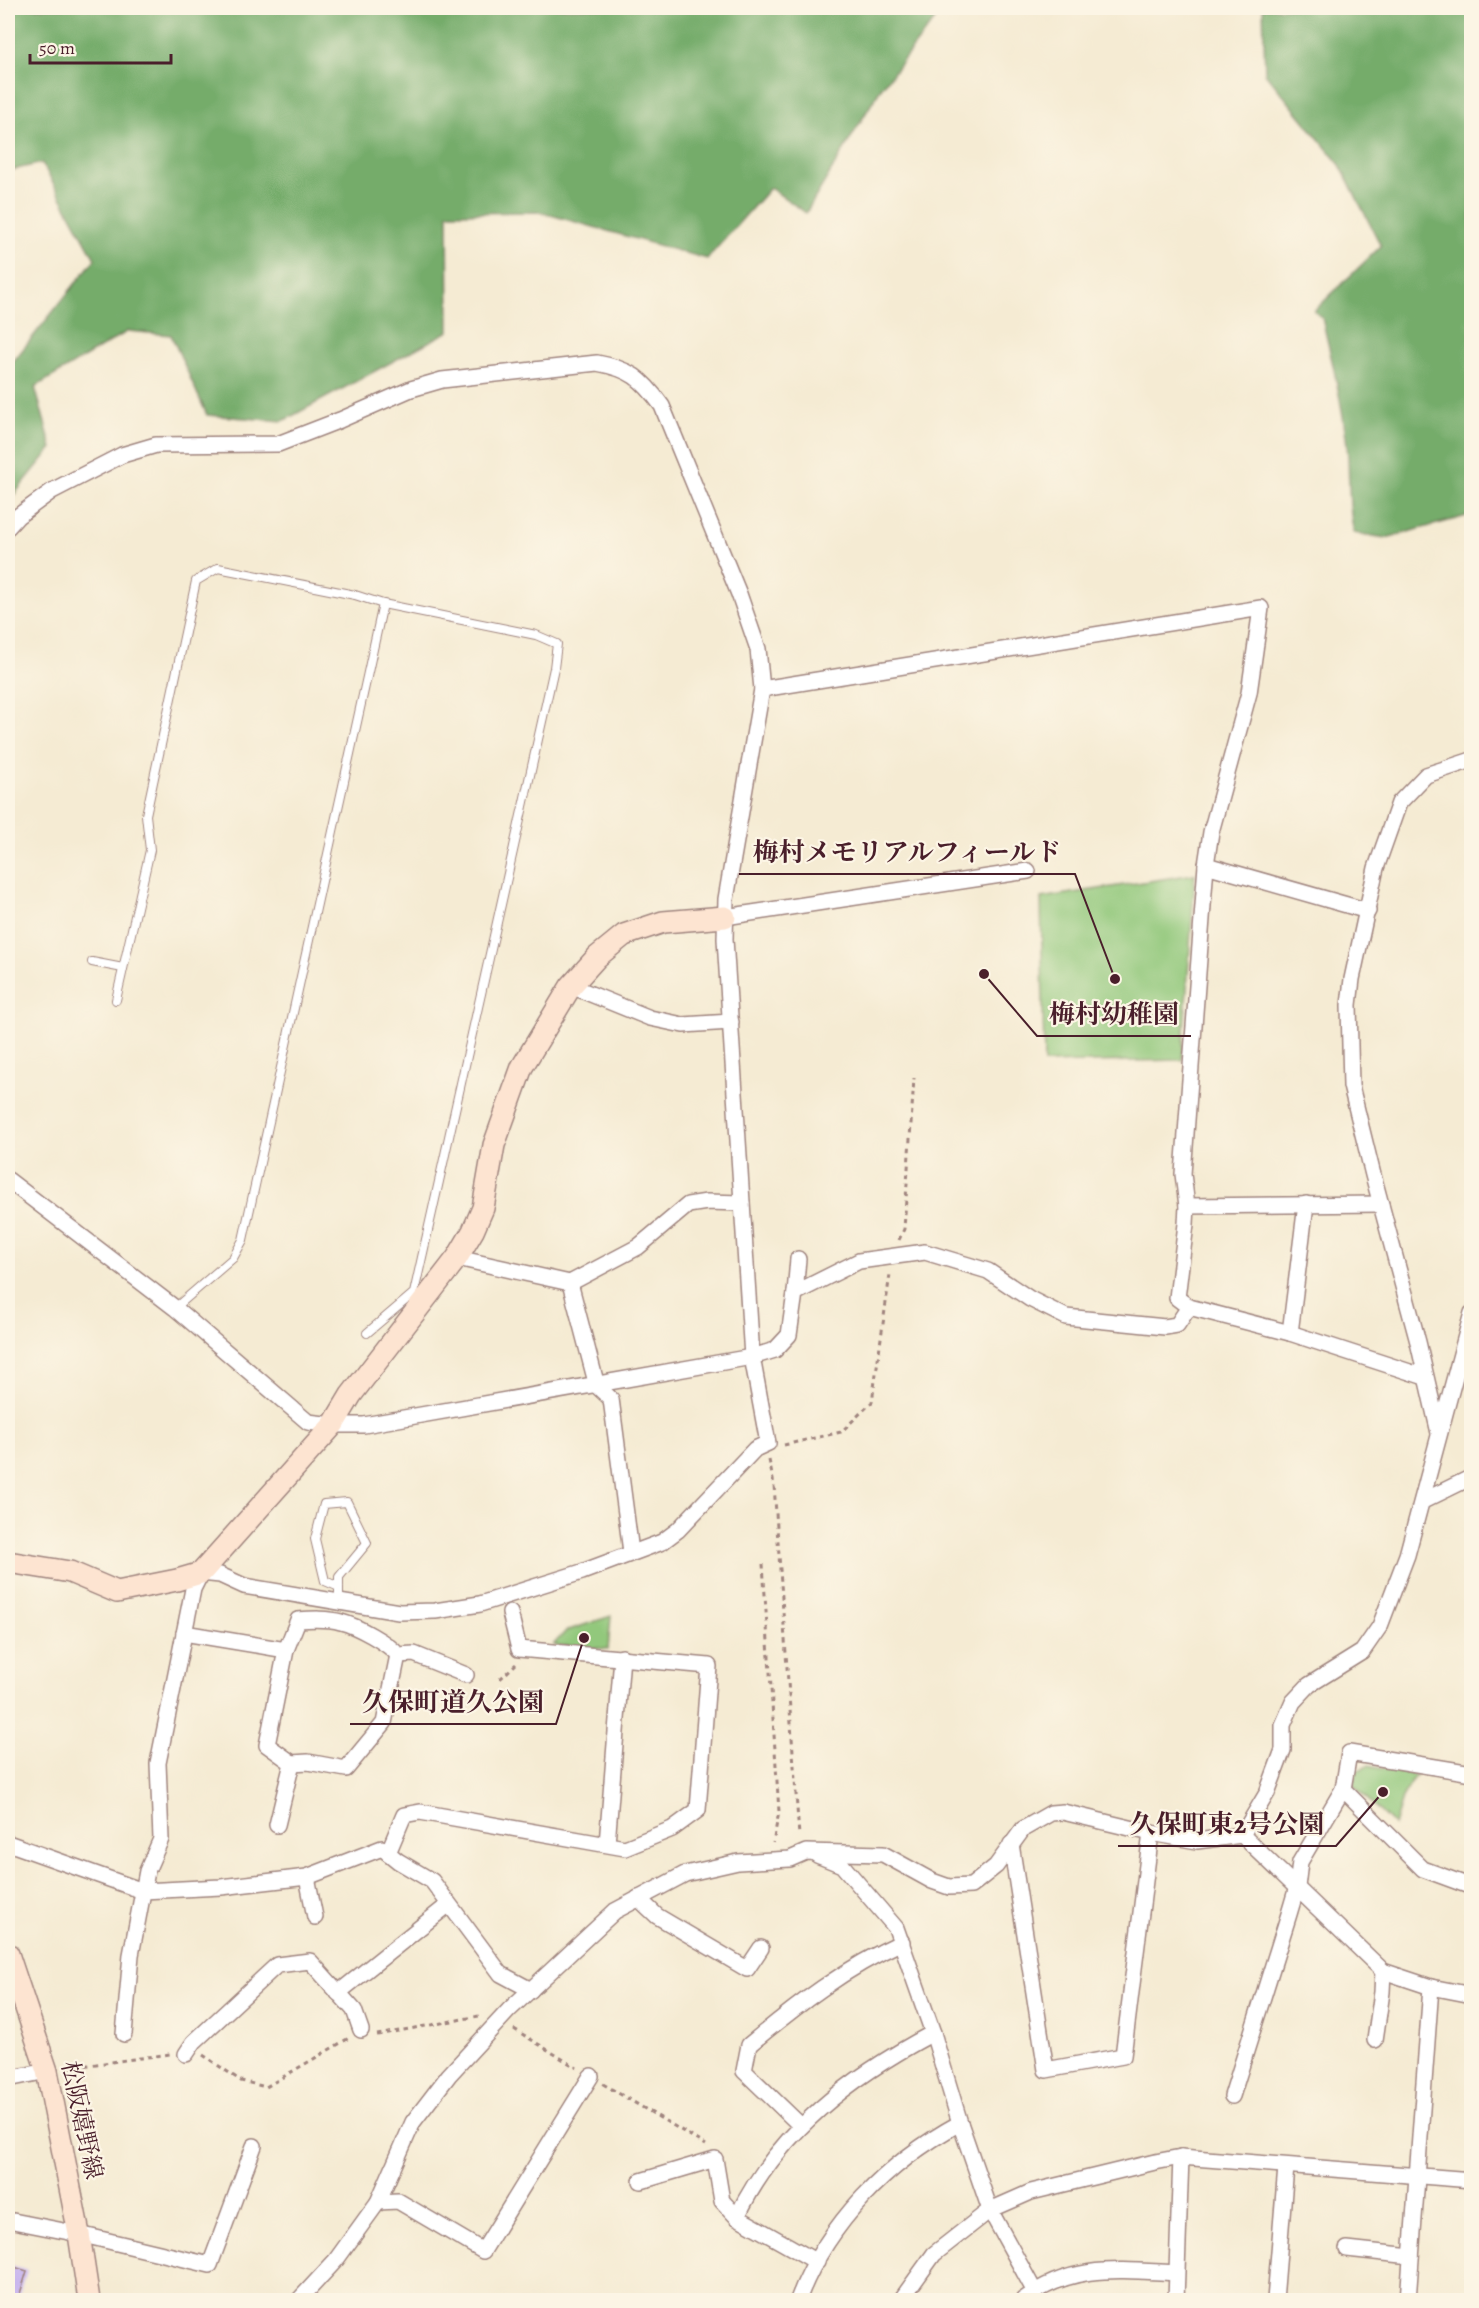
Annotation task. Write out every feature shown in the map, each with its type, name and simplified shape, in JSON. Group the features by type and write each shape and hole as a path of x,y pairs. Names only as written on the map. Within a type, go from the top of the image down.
{"street":[{"path":"8,527 18,516 52,491 122,455 156,446 278,444 411,389 442,380 597,363 621,368 648,387 662,406 739,594 758,649 762,689 725,916 752,1357 768,1443 755,1449 678,1530 662,1542 582,1572 480,1604 435,1611 399,1612 244,1586 220,1575 201,1573 177,1581 117,1592 70,1572 8,1562"},
{"path":"762,689 1262,608 1249,693 1210,832 1183,1174 1187,1206 1177,1298 1189,1307 1290,1333 1425,1377"},
{"path":"1439,1435 1351,1086 1348,1032 1352,979 1376,868 1399,803 1426,775 1472,760"},
{"path":"1206,865 1368,911"},
{"path":"124,2034 131,1955 143,1891 147,1871 161,1839 158,1763 194,1589 201,1573 333,1425 351,1395 457,1258 483,1208 494,1145 522,1067 571,986 597,957 624,935 663,922 725,916 1028,871"},
{"path":"571,986 650,1018 683,1025 731,1022"},
{"path":"8,1180 175,1308 308,1422 333,1425 364,1425 597,1386 752,1357 775,1350 789,1335 798,1259"},
{"path":"457,1258 570,1283 638,1247 688,1205 707,1202 742,1203"},
{"path":"1290,1333 1306,1204"},
{"path":"1187,1206 1381,1204"},
{"path":"795,1293 859,1261 925,1252 988,1270 1030,1299 1066,1317 1165,1327 1177,1326 1189,1307"},
{"path":"570,1283 597,1386 611,1399 631,1552"},
{"path":"1242,1835 1267,1793 1283,1750 1283,1725 1293,1702 1309,1685 1362,1652 1380,1626 1407,1555 1423,1501 1472,1313"},
{"path":"1423,1501 1472,1477"},
{"path":"388,1853 404,1815 420,1812 625,1848 672,1829 698,1810 709,1666 519,1649 510,1613"},
{"path":"317,1619 342,1622 391,1646 398,1655 384,1723 346,1769 308,1762 292,1763 267,1745 286,1650 298,1620 317,1619"},
{"path":"184,1633 286,1650"},
{"path":"398,1655 414,1654 466,1675"},
{"path":"607,1844 622,1657"},
{"path":"1232,2096 1296,1887 1300,1862 1343,1790 1349,1753 1472,1773"},
{"path":"277,1825 292,1763"},
{"path":"1343,1790 1423,1869 1472,1887"},
{"path":"299,2301 336,2260 378,2202 413,2122 449,2075 504,2015 615,1911 685,1874 738,1862 790,1859 806,1852 883,1854 932,1881 949,1887 970,1886 996,1866 1023,1829 1051,1813 1063,1812 1151,1833 1197,1841 1242,1835"},
{"path":"1011,1844 1046,2070 1123,2056 1151,1833"},
{"path":"1242,1835 1383,1971 1431,1987 1472,1995"},
{"path":"8,1844 143,1891 221,1887 307,1877 382,1848 432,1881 501,1974 531,1990"},
{"path":"806,1852 842,1865 896,1928 933,2033 960,2123 990,2210 1029,2296 1066,2277 1092,2271 1109,2269 1176,2274"},
{"path":"307,1877 315,1917"},
{"path":"638,1898 657,1916 747,1969 761,1948"},
{"path":"338,1993 448,1905"},
{"path":"801,2126 744,2072 748,2045 802,2000 867,1960 902,1942"},
{"name":"松阪嬉野線","path":"8,1954 47,2071 79,2234 89,2301"},
{"path":"186,2054 194,2042 277,1965 310,1961 354,2010 361,2030"},
{"path":"1376,2040 1383,1971"},
{"path":"1408,2301 1431,1987"},
{"path":"737,2217 758,2181 801,2126 844,2088 875,2066 933,2033"},
{"path":"8,2079 47,2071"},
{"path":"378,2202 398,2201 483,2251 591,2076"},
{"path":"798,2301 817,2262 837,2230 879,2181 921,2146 960,2123"},
{"path":"8,2220 210,2265 254,2146"},
{"path":"901,2301 934,2254 990,2210 1031,2192 1155,2162 1181,2157 1472,2180"},
{"path":"1176,2301 1181,2157"},
{"path":"641,2181 715,2159 722,2201 737,2217 817,2262"},
{"path":"1275,2301 1286,2167"},
{"path":"1347,2249 1411,2256"}],"lane":[{"path":"116,1000 150,850 146,815 196,581 218,568 536,635 556,644 554,668 414,1293 367,1333"},
{"path":"175,1308 233,1258 243,1240 383,604"},
{"path":"92,962 123,968"},
{"path":"339,1587 324,1581 315,1539 324,1504 347,1502 367,1543 339,1577 339,1587 339,1603"}],"path":[{"path":"768,1443 781,1445 841,1432 872,1402 892,1255 904,1229 914,1078"},
{"path":"770,1462 774,1485 800,1840 806,1852"},
{"path":"763,1564 778,1812 773,1832 772,1860"},
{"path":"47,2071 160,2054 202,2054 241,2081 266,2087 361,2030 376,2035 504,2015 591,2076 710,2147 715,2159"}],"green space":[{"path":"8,8 944,8 879,91 806,213 770,188 707,259 540,212 448,213 449,331 283,421 207,415 171,335 128,331 35,387 52,448 8,502 8,368 95,259 42,163 8,171"},
{"path":"1263,8 1471,8 1471,515 1386,538 1354,533 1350,511 1347,445 1340,397 1322,318 1314,311 1381,246 1340,165 1265,73"},
{"path":"1195,874 1182,1060 1044,1063 1041,898"},
{"path":"611,1616 608,1649 553,1645 566,1631"},
{"path":"1368,1766 1416,1775 1402,1798 1394,1825 1353,1785 1356,1771"}],"building":[{"path":"8,2265 27,2271 18,2300 8,2300"}],"place":[{"name":"梅村幼稚園","path":"984,974"},
{"name":"梅村メモリアルフィールド","path":"1115,979"},
{"name":"久保町道久公園","path":"584,1638"},
{"name":"久保町東2号公園","path":"1383,1792"}]}
